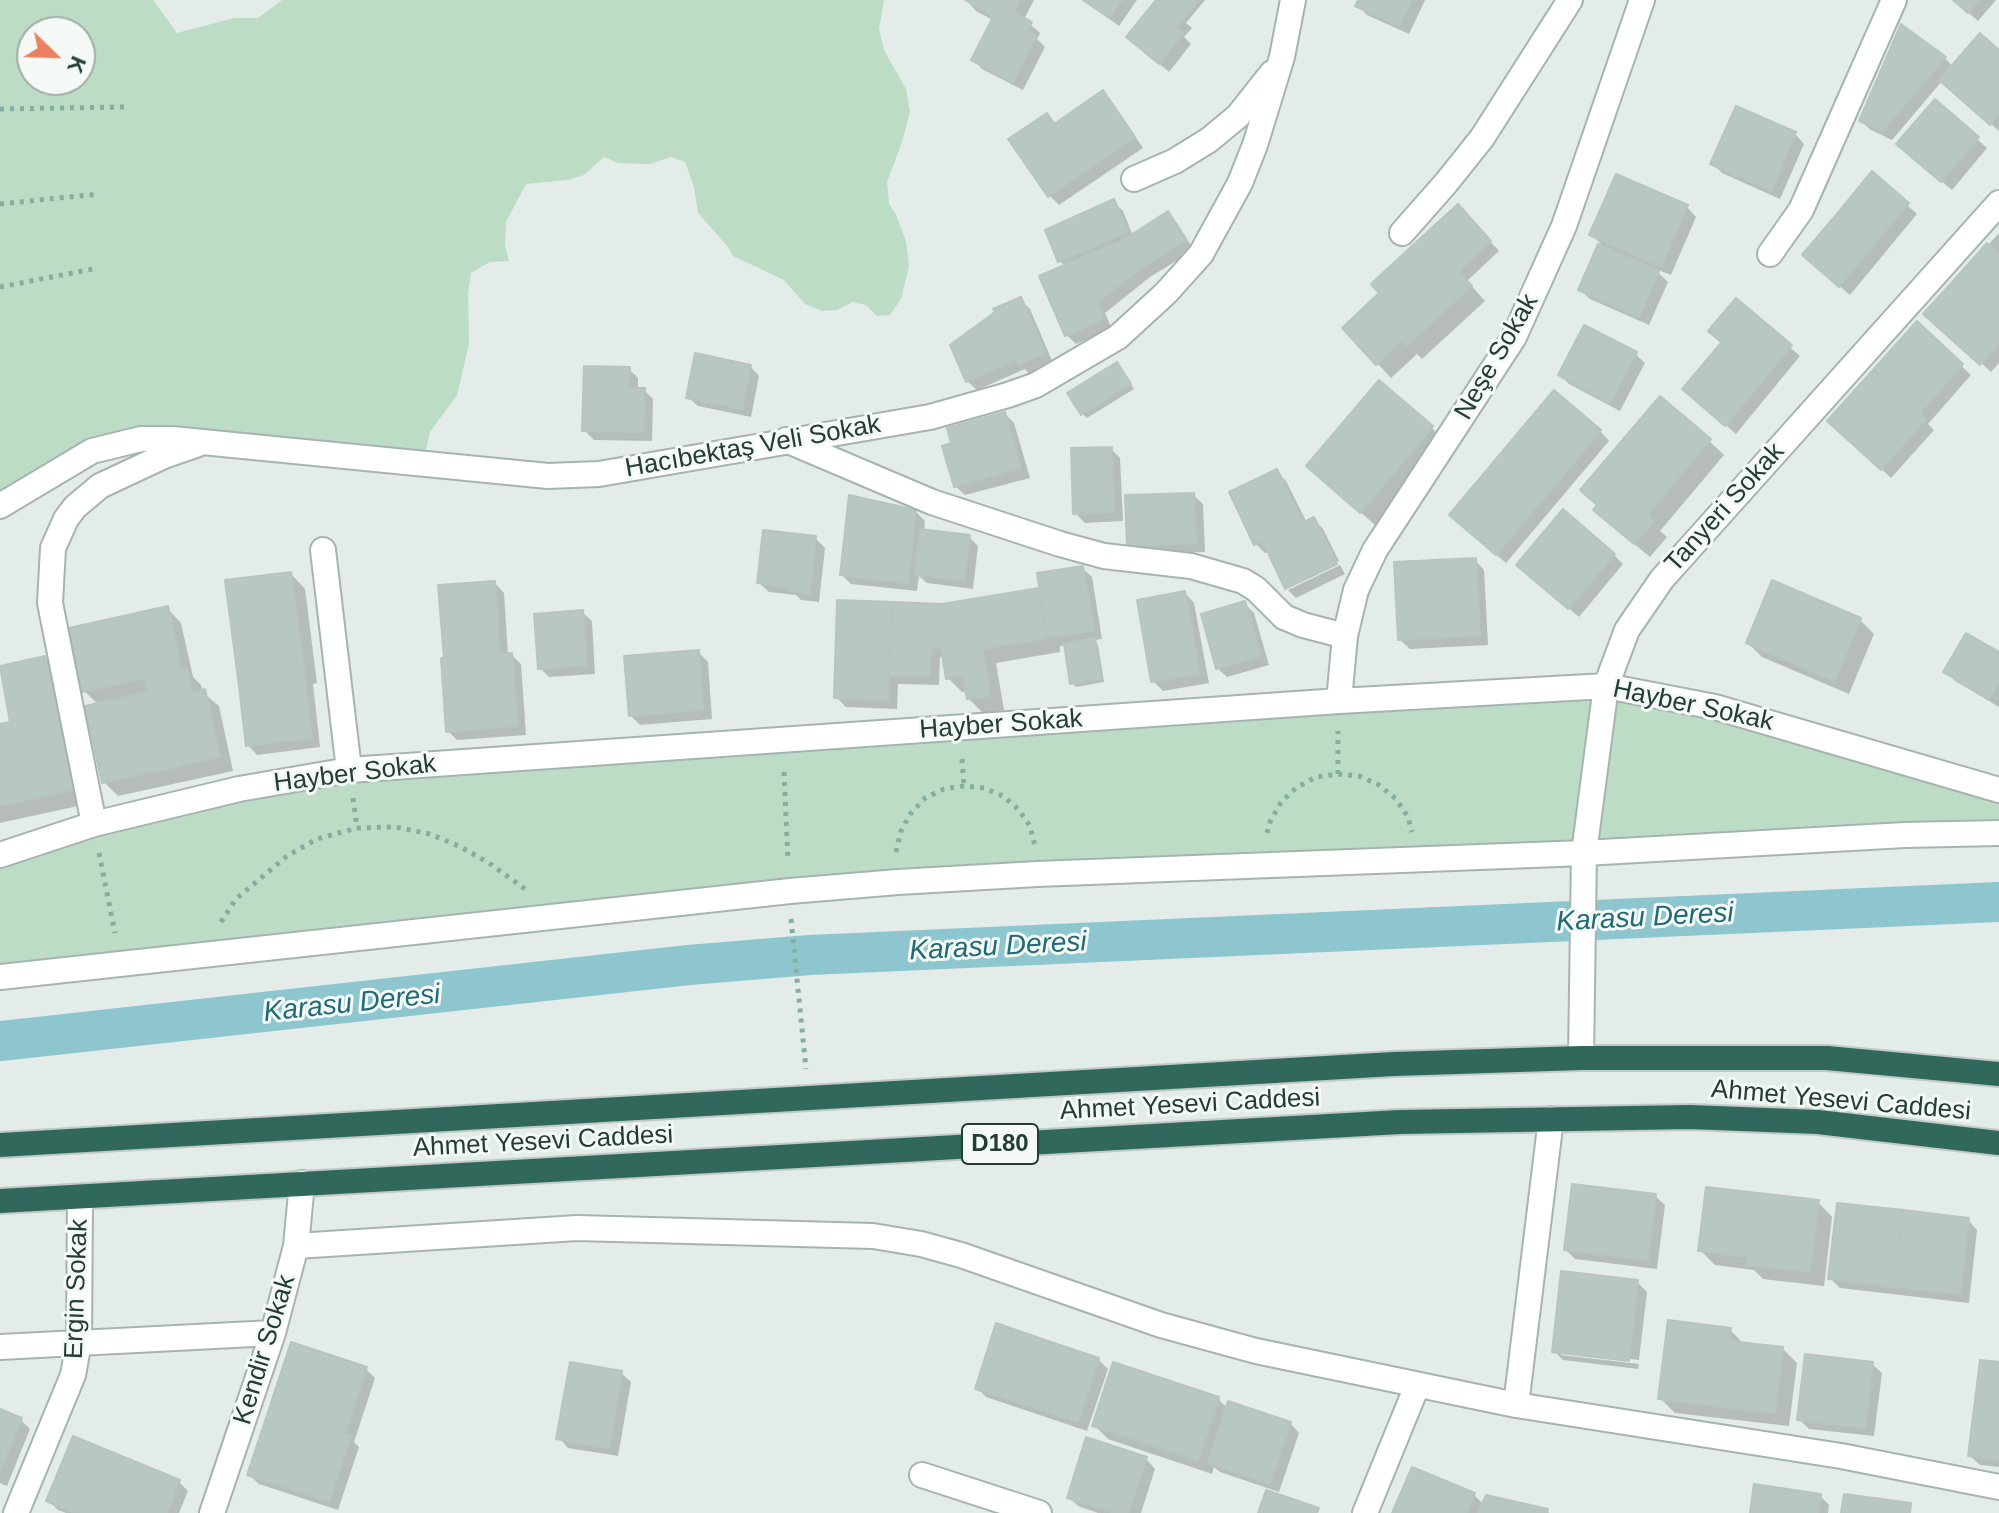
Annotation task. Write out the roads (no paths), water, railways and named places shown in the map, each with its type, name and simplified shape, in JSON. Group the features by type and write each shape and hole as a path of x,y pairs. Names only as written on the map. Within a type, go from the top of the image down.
{"highway":[{"name":"Ahmet Yesevi Caddesi","path":"0,1145 1394,1064 1581,1058 1827,1058 1999,1074"},
{"name":"Ahmet Yesevi Caddesi","path":"0,1201 1384,1122 1690,1117 1818,1122 1999,1143"}],"street":[{"name":"Hacıbektaş Veli Sokak","path":"0,506 62,467 105,447 141,439 206,442 548,476 614,472 930,417 1036,385 1118,337 1166,293 1201,254 1223,218 1255,145 1282,57 1293,0"},
{"path":"1402,233 1482,138 1570,0"},
{"name":"Neşe Sokak","path":"1339,701 1345,636 1356,590 1375,550 1514,337 1538,287 1594,142 1642,0"},
{"path":"1770,254 1801,210 1894,0"},
{"path":"1134,179 1175,161 1209,140 1238,116 1282,57"},
{"name":"Tanyeri Sokak","path":"1581,1058 1584,865 1606,686 1627,630 1662,579 1999,203"},
{"path":"786,440 932,502 1060,544 1104,556 1191,566 1243,581 1256,589 1284,617 1345,636"},
{"path":"94,824 50,603 53,548 75,507 100,486 164,456 206,442"},
{"path":"323,550 349,770"},
{"name":"Hayber Sokak","path":"0,855 94,824 239,789 349,770 1339,701 1606,686 1715,707 1999,790"},
{"path":"0,977 790,891 898,882 1414,860 1584,865 1905,835 1999,833"},
{"path":"1516,1405 1551,1119"},
{"name":"Kendir Sokak","path":"212,1513 273,1333 296,1246 302,1183"},
{"name":"Ergin Sokak","path":"16,1513 73,1375 79,1342 80,1197"},
{"path":"296,1246 577,1228 873,1236 961,1255 1161,1325 1256,1351 1516,1405 1841,1456 1999,1487"},
{"path":"0,1347 273,1333"},
{"path":"1365,1513 1417,1386"},
{"path":"922,1475 1039,1513"}],"waterway":[{"name":"Karasu Deresi","path":"0,1041 689,965 810,955 1999,902"}]}
